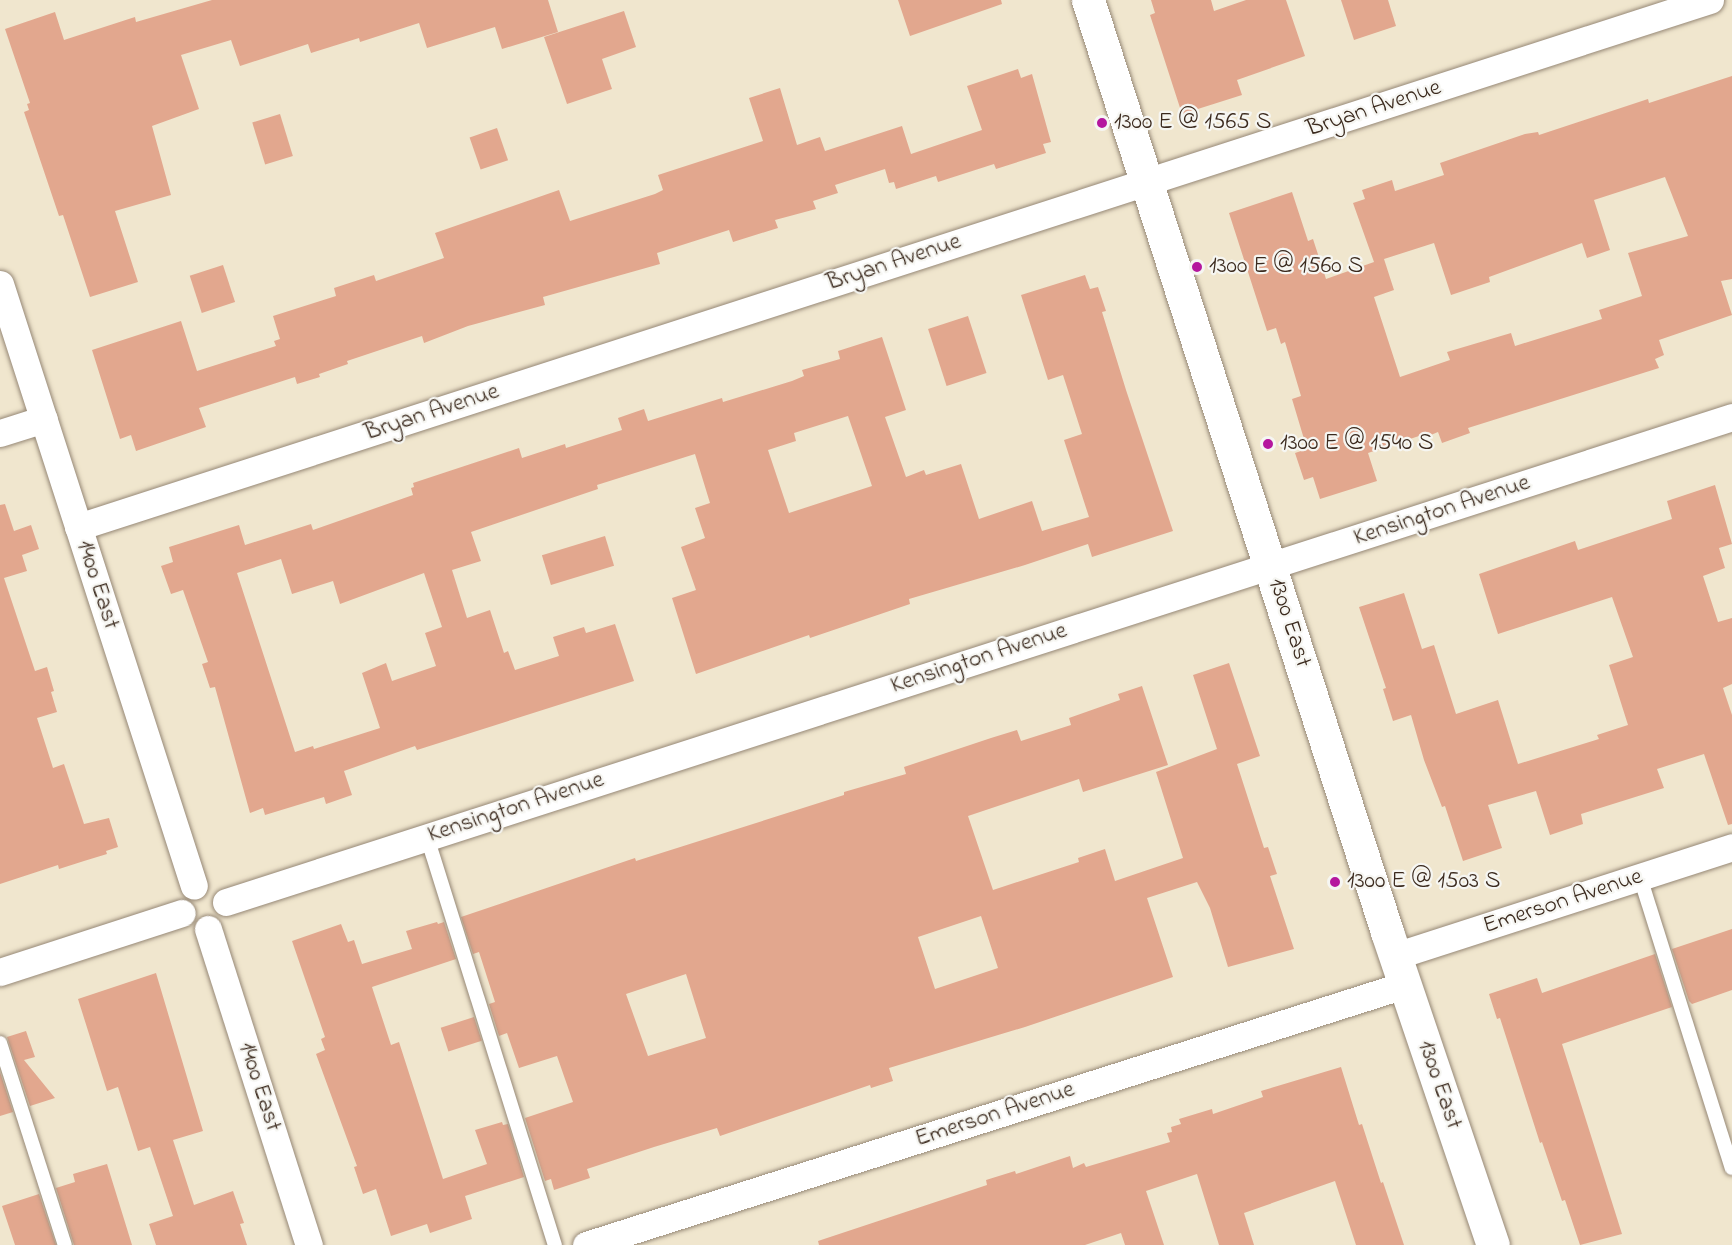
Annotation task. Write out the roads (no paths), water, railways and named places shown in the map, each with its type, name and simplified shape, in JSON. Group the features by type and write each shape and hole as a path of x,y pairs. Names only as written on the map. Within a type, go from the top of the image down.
{"main road":[{"name":"1300 East","path":"1088,0 1400,971 1493,1245"}],"street":[{"name":"Bryan Avenue","path":"78,527 1710,0"},
{"name":"1400 East","path":"0,284 194,886"},
{"name":"Kensington Avenue","path":"226,902 1732,417"},
{"path":"0,433 44,419"},
{"name":"Emerson Avenue","path":"586,1245 1400,971 1640,877 1732,847"},
{"path":"211,885 218,889 226,902 221,922 208,929 195,928 182,913 182,900 194,886 211,885"},
{"path":"0,972 182,913"},
{"name":"1400 East","path":"208,929 309,1245"}],"lane":[{"path":"427,837 555,1245"},
{"path":"1640,877 1732,1168"},
{"path":"0,1043 65,1245"}],"place":[{"name":"1300 E @ 1565 S","path":"1102,123"},
{"name":"1300 E @ 1560 S","path":"1197,267"},
{"name":"1300 E @ 1540 S","path":"1268,444"},
{"name":"1300 E @ 1503 S","path":"1335,882"}]}
